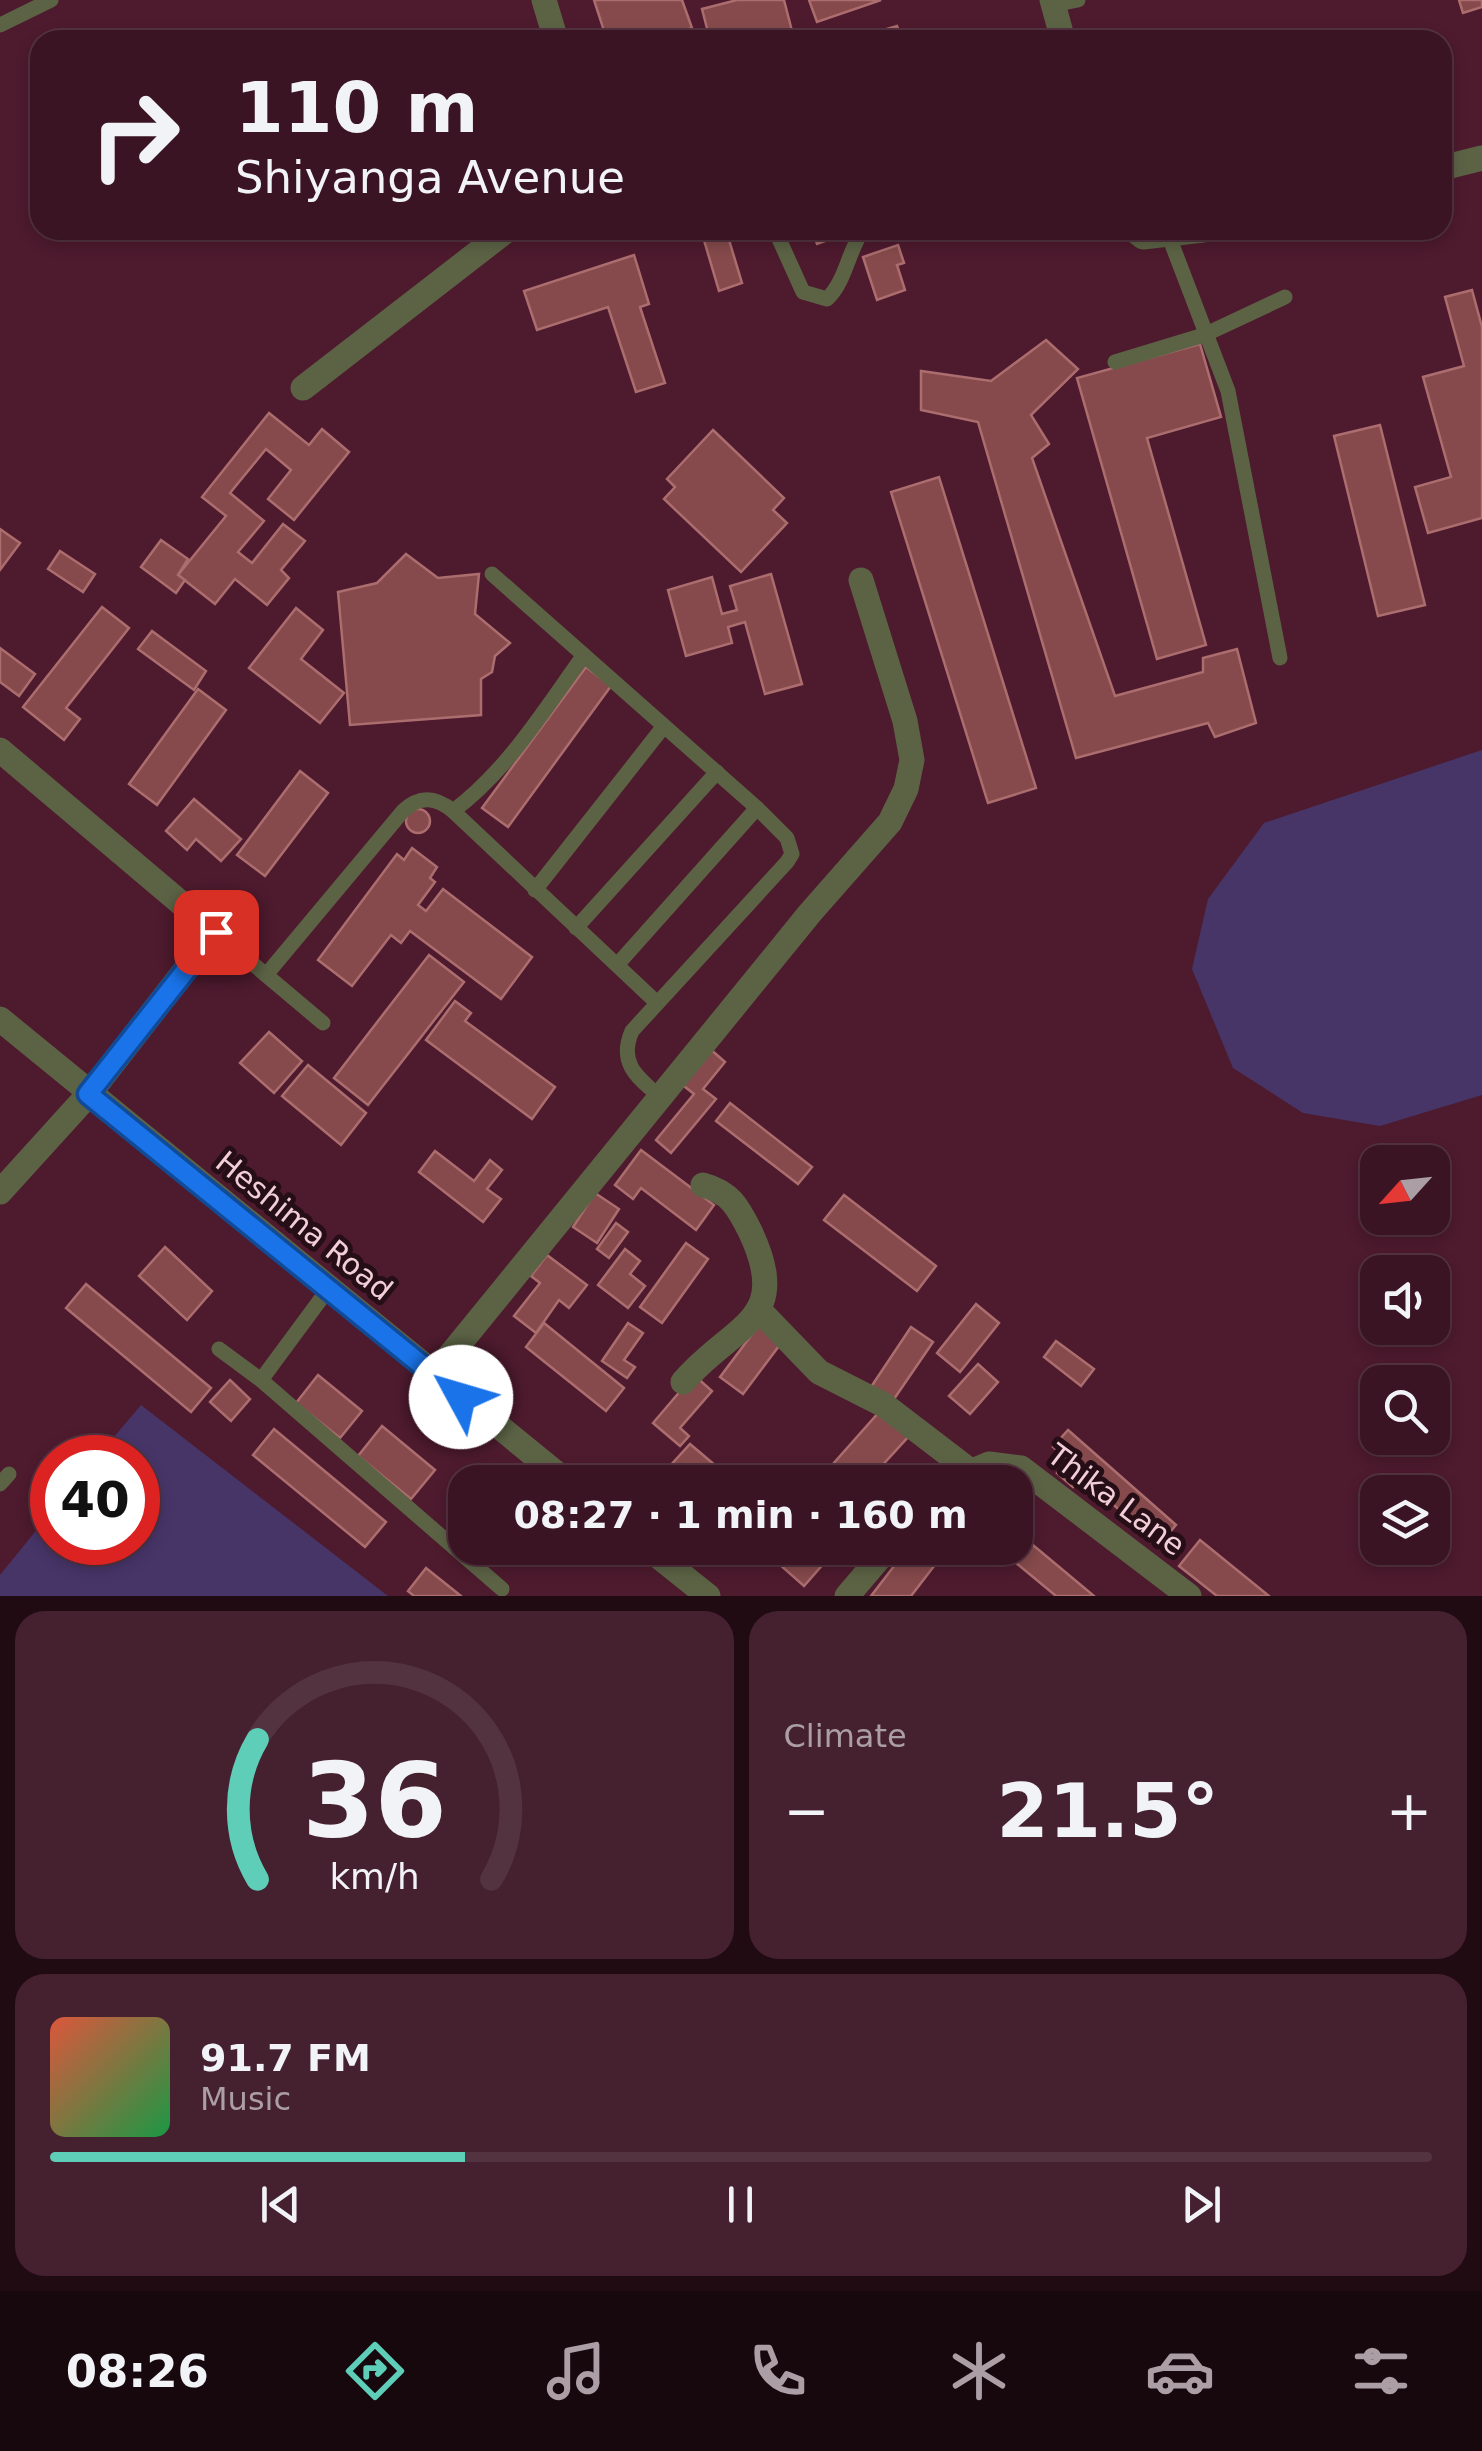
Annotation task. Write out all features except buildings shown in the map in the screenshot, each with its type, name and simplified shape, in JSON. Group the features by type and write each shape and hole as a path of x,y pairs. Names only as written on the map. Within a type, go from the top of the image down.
{"street":[{"path":"544,0 553,30"},
{"path":"1061,2 1062,30"},
{"path":"1452,166 1482,158"},
{"path":"304,388 494,240"},
{"path":"434,1375 890,822 906,789 912,760 905,721 861,580"},
{"path":"0,750 216,932 88,1094 0,1192"},
{"name":"Heshima Road","path":"0,1020 547,1465"},
{"path":"684,1382 760,1311 767,1280 762,1258 728,1195 703,1184"},
{"path":"760,1311 819,1372 884,1405 946,1465"},
{"name":"Thika Lane","path":"1033,1477 1181,1594"},
{"path":"669,1565 708,1596"},
{"path":"847,1596 873,1565"}],"lane":[{"path":"0,25 51,0"},
{"path":"780,240 803,292 828,299 838,289 849,250 856,240"},
{"path":"1170,240 1228,391 1280,658"},
{"path":"1115,362 1204,335 1285,297"},
{"path":"492,574 787,838 790,858 655,1001 632,1031 626,1058 632,1072 660,1097"},
{"path":"453,811 503,765 584,656"},
{"path":"534,890 664,726"},
{"path":"576,928 717,772"},
{"path":"266,975 406,808 432,799 453,811 655,1001"},
{"path":"616,966 757,808"},
{"path":"216,932 323,1023"},
{"path":"261,1380 329,1288"},
{"path":"218,1349 261,1380 502,1588"}],"shaded area":[{"path":"1482,750 1482,1095 1380,1126 1303,1113 1233,1068 1192,969 1208,899 1264,823"},
{"path":"141,1405 388,1596 0,1596 0,1575 30,1538 30,1565 160,1565 160,1435 116,1435"}],"route":[{"path":"216,932 88,1094 461,1397"}]}
